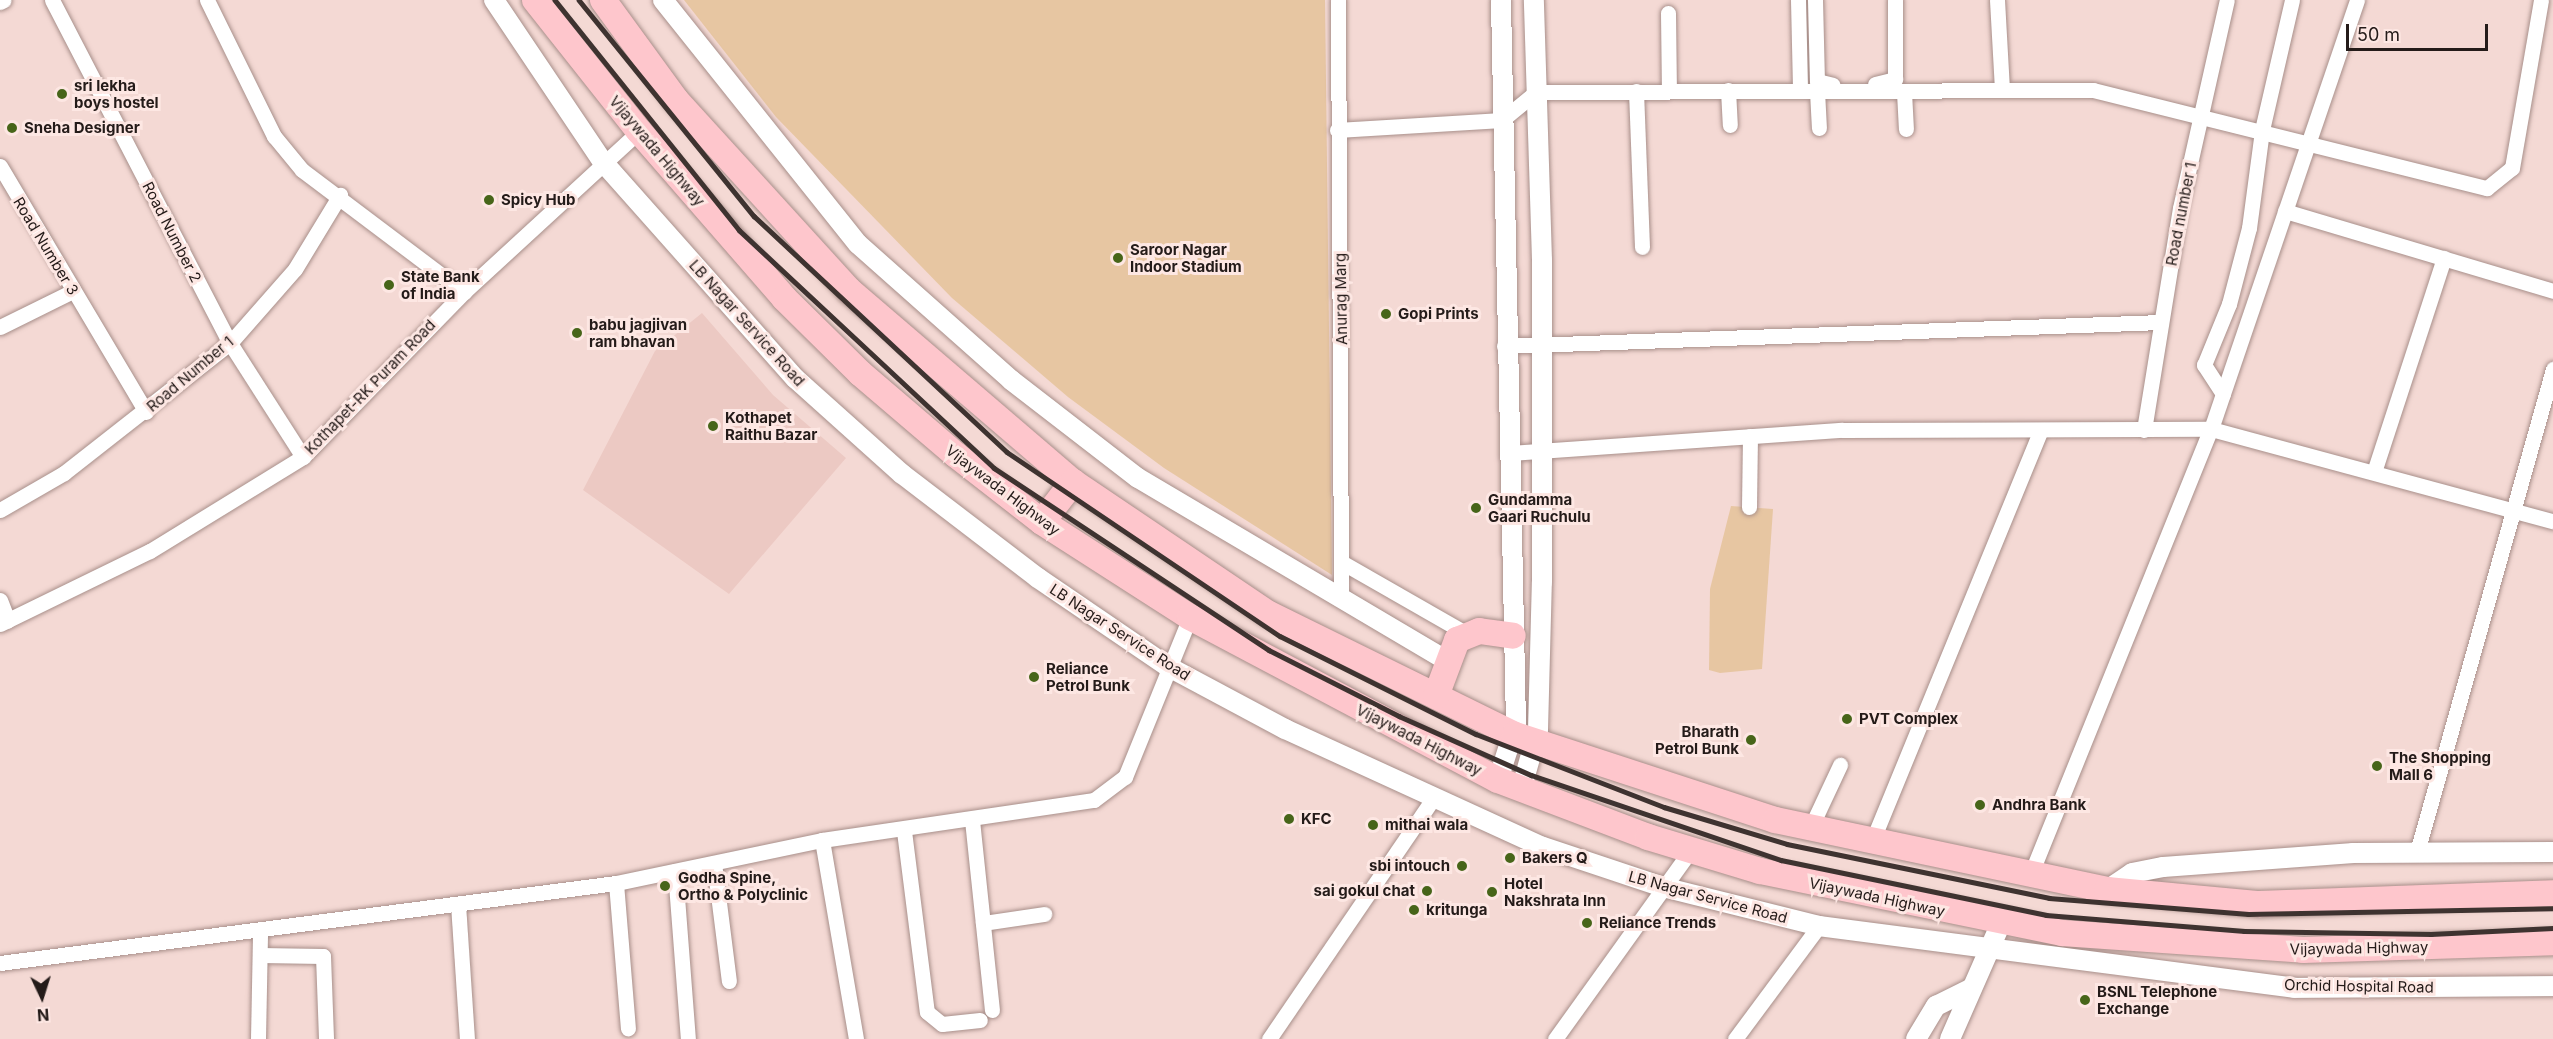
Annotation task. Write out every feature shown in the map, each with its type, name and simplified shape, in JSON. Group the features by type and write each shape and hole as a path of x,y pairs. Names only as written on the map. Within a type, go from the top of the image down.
{"highway":[{"name":"Vijaywada Highway","path":"535,0 639,131 784,298 860,373 1042,522 1191,617 1509,785 1691,850 1760,871 2001,923 2081,935 2303,950 2553,942"},
{"path":"603,0 676,100 850,291 1073,482 1269,614 1526,738 1810,829 2107,890 2259,904 2553,893"},
{"path":"1042,522 1073,482"},
{"path":"1436,696 1446,660 1467,634 1495,630 1513,636"}],"street":[{"name":"Road Number 2","path":"52,0 230,343 303,457"},
{"path":"207,0 274,136 302,170 340,195 464,292"},
{"name":"LB Nagar Service Road","path":"494,0 603,162 796,379 902,474 1038,578 1167,666 1433,799 1544,847 1663,887 1819,926 1988,950"},
{"path":"663,0 858,244 1011,380 1138,478 1446,660"},
{"name":"Anurag Marg","path":"1338,0 1337,130 1343,563 1341,599"},
{"path":"1502,0 1504,346 1510,453 1510,581 1513,636 1526,738"},
{"path":"1509,785 1526,738 1542,582 1542,346 1534,0"},
{"path":"1798,0 1800,91"},
{"path":"1815,0 1818,84 1892,83 1895,0"},
{"path":"1997,0 2002,89"},
{"name":"Road number 1","path":"2144,430 2201,117 2227,0"},
{"path":"2223,394 2204,365 2229,304 2249,228 2262,130 2292,0"},
{"path":"2030,876 2211,429 2357,0"},
{"path":"1337,130 1502,120 1536,92 2093,90 2262,130 2306,145 2475,189 2497,184 2512,168 2541,0"},
{"path":"1668,13 1669,90"},
{"path":"1799,48 1815,47"},
{"path":"1728,90 1730,125"},
{"path":"1636,91 1642,247"},
{"path":"1817,91 1820,128"},
{"path":"1904,92 1906,129"},
{"name":"Kothapet-RK Puram Road","path":"4,622 150,551 303,457 464,292 639,131"},
{"name":"Road Number 3","path":"0,166 5,189 95,324 146,412"},
{"name":"Road Number 1","path":"0,510 64,473 146,412 230,343 295,269 340,195"},
{"path":"2285,211 2553,291"},
{"path":"2374,470 2444,258"},
{"path":"0,327 73,291"},
{"path":"1504,346 2162,322"},
{"path":"2417,852 2553,369"},
{"path":"1510,453 1842,430 2211,429 2374,470 2514,508 2553,521"},
{"path":"1871,843 2040,431"},
{"path":"1749,507 1750,436"},
{"path":"1343,563 1467,634"},
{"path":"1510,581 1542,582"},
{"path":"0,600 4,622"},
{"path":"0,963 616,883 822,840 904,831 1095,800 1116,788 1125,777 1167,666 1191,617"},
{"path":"1810,829 1840,765"},
{"path":"1269,1039 1433,799"},
{"path":"904,831 927,1012 942,1024 986,1015 983,923 972,820"},
{"path":"822,840 856,1039"},
{"path":"1555,1039 1691,850"},
{"path":"2107,890 2132,873 2163,867 2417,852 2553,852"},
{"path":"714,863 729,981"},
{"path":"675,871 688,1039"},
{"path":"616,883 628,1029"},
{"path":"458,904 466,1033"},
{"path":"983,923 1044,914"},
{"path":"1950,1039 2001,923"},
{"path":"1735,1039 1819,926"},
{"path":"284,927 286,955"},
{"path":"258,1039 260,930"},
{"name":"Orchid Hospital Road","path":"1988,950 2294,988 2553,986"},
{"path":"260,955 323,956 327,1039"},
{"path":"1916,1039 1936,1006 1972,988"}],"shaded area":[{"name":"Saroor Nagar Indoor Stadium","path":"684,0 1325,0 1332,575 1164,468 1068,397 952,298 776,117"},
{"name":"Kothapet Raithu Bazar","path":"702,313 773,395 846,458 729,594 583,490 655,351"},
{"path":"1731,506 1773,509 1762,669 1720,673 1709,670 1710,589"}],"railway":[{"path":"555,0 739,230 994,468 1269,650 1399,716 1531,775 1781,860 2046,915 2244,931 2431,934 2553,928"},
{"path":"579,0 754,216 1007,452 1280,636 1476,734 1664,807 1787,844 2049,898 2248,914 2553,908"}],"place":[{"name":"sri lekha boys hostel","path":"62,94"},
{"name":"Sneha Designer","path":"12,128"},
{"name":"Spicy Hub","path":"489,200"},
{"name":"Saroor Nagar Indoor Stadium","path":"1118,258"},
{"name":"State Bank of India","path":"389,285"},
{"name":"Gopi Prints","path":"1386,314"},
{"name":"babu jagjivan ram bhavan","path":"577,333"},
{"name":"Kothapet Raithu Bazar","path":"713,426"},
{"name":"Gundamma Gaari Ruchulu","path":"1476,508"},
{"name":"Reliance Petrol Bunk","path":"1034,677"},
{"name":"PVT Complex","path":"1847,719"},
{"name":"Bharath Petrol Bunk","path":"1751,740"},
{"name":"The Shopping Mall 6","path":"2377,766"},
{"name":"Andhra Bank","path":"1980,805"},
{"name":"KFC","path":"1289,819"},
{"name":"mithai wala","path":"1373,825"},
{"name":"Bakers Q","path":"1510,858"},
{"name":"sbi intouch","path":"1462,866"},
{"name":"Godha Spine, Ortho & Polyclinic","path":"665,886"},
{"name":"sai gokul chat","path":"1427,891"},
{"name":"Hotel Nakshrata Inn","path":"1492,892"},
{"name":"kritunga","path":"1414,910"},
{"name":"Reliance Trends","path":"1587,923"},
{"name":"BSNL Telephone Exchange","path":"2085,1000"}]}
